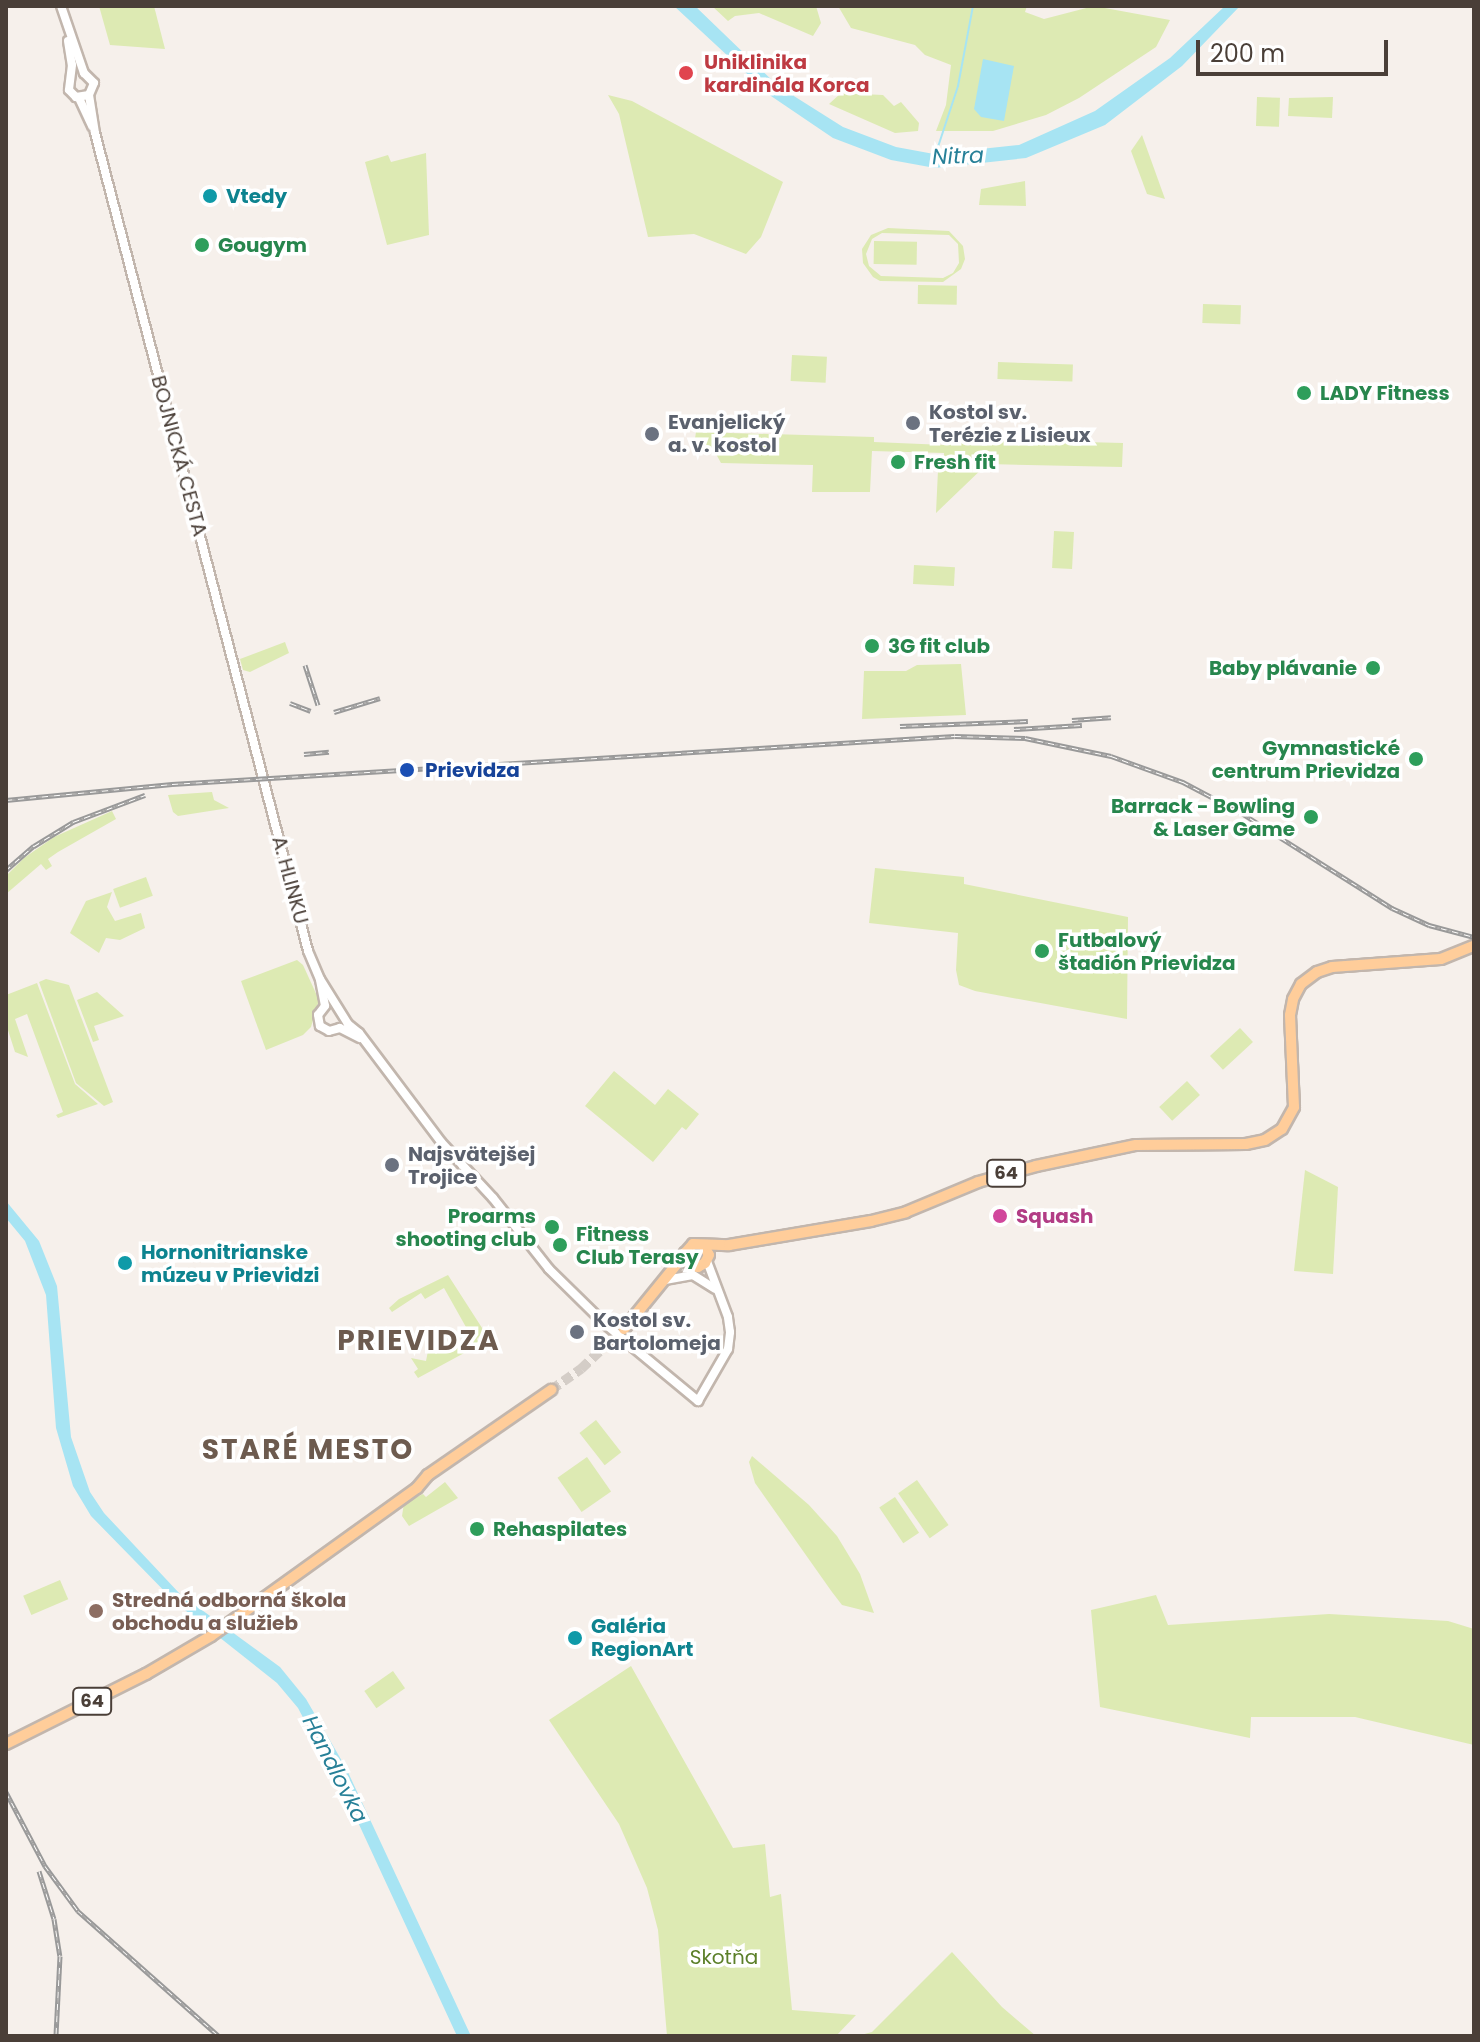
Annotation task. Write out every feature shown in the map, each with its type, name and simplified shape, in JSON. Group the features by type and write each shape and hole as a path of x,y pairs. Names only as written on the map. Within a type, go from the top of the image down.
{"main road":[{"name":"64","path":"624,1329 668,1278 699,1258 729,1245 890,1217 1007,1172 1118,1148 1259,1142 1282,1129 1294,1107 1291,1007 1297,990 1308,978 1332,967 1447,957 1474,946"},
{"name":"64","path":"6,1744 178,1656 228,1625 417,1488 428,1475 551,1390"}],"street":[{"name":"BOJNICKÁ CESTA","path":"61,6 84,73 94,83 89,95 95,133 264,779"},
{"name":"BOJNICKÁ CESTA","path":"64,18 72,77 69,90 79,98 95,133"},
{"path":"72,77 84,73"},
{"path":"79,98 89,95"},
{"name":"A. HLINKU","path":"264,779 308,951 320,979 343,1011 342,1024 331,1032 320,1026 318,1015 325,1006 320,979"},
{"path":"325,1006 336,1005"},
{"name":"A. HLINKU","path":"342,1024 360,1038 448,1150 549,1269 605,1324 698,1401 723,1360 730,1340 728,1317 715,1285"},
{"path":"699,1258 715,1285"},
{"path":"668,1278 693,1275 715,1285"}],"green space":[{"path":"99,6 154,6 165,49 110,45"},
{"path":"712,6 816,6 821,23 813,36 759,13 735,16 728,21"},
{"path":"838,6 1027,6 1025,12 1044,19 1094,6 1170,20 1156,47 1079,98 1046,115 993,131 936,131 946,105 951,65 925,55 915,45 851,28"},
{"path":"841,93 883,95 894,106 901,102 919,123 918,131 895,133 829,104"},
{"path":"608,95 632,101 783,182 761,237 746,254 694,234 648,237 619,114"},
{"path":"1257,97 1280,98 1279,127 1256,126"},
{"path":"1333,97 1332,118 1288,116 1289,98"},
{"path":"1142,135 1165,199 1147,194 1131,151"},
{"path":"426,153 429,235 387,245 365,162 388,155 391,162"},
{"path":"1025,181 1026,206 979,205 981,189"},
{"path":"888,228 949,231 963,246 965,259 961,269 943,282 880,281 863,263 862,249 871,235","holes":["882,233 949,235 958,244 959,263 953,273 943,278 881,276 869,266 866,254 872,239"]},
{"path":"874,241 917,242 917,265 874,264"},
{"path":"918,285 957,286 957,305 918,304"},
{"path":"1203,304 1241,305 1240,324 1202,323"},
{"path":"792,355 827,357 826,383 791,381"},
{"path":"998,362 1073,365 1072,382 997,379"},
{"path":"696,432 874,437 874,442 945,445 970,439 1123,443 1122,467 987,464 936,513 938,470 944,469 944,453 872,451 870,492 812,492 813,465 721,463 716,454 694,445"},
{"path":"1054,531 1074,532 1072,569 1052,568"},
{"path":"914,565 955,567 954,586 913,584"},
{"path":"285,642 289,653 250,672 243,670 240,659"},
{"path":"961,664 966,715 862,719 864,671 906,671 917,665"},
{"path":"212,792 214,800 229,808 178,816 173,812 168,795"},
{"path":"112,811 116,819 58,852 48,859 52,866 46,870 41,864 6,894 6,876 24,858 54,837"},
{"name":"Futbalový štadión Prievidza","path":"875,868 964,877 964,884 1128,917 1127,1019 975,991 959,985 956,970 958,933 869,923"},
{"path":"146,877 153,896 120,908 113,889"},
{"path":"112,892 107,907 115,921 141,913 145,928 120,940 106,938 99,953 70,933 86,901"},
{"path":"297,960 303,965 319,1000 311,1027 303,1035 266,1050 241,981"},
{"path":"46,979 69,985 113,1102 104,1106 76,1083 39,982"},
{"path":"37,983 75,1084 98,1104 58,1118 56,1115 63,1112 27,1014 15,1019 28,1057 15,1052 6,1024 6,995"},
{"path":"97,992 124,1016 94,1026 99,1040 93,1042 77,1000"},
{"path":"1240,1028 1253,1042 1223,1070 1210,1056"},
{"path":"614,1071 655,1105 668,1089 699,1114 686,1130 682,1127 653,1162 585,1106"},
{"path":"1187,1081 1200,1095 1172,1121 1159,1107"},
{"path":"1305,1170 1338,1187 1333,1274 1294,1271"},
{"path":"448,1275 484,1331 477,1339 479,1345 418,1378 414,1372 418,1369 411,1358 426,1361 429,1346 441,1338 449,1349 471,1336 444,1288 425,1299 421,1293 392,1312 389,1308 399,1299"},
{"path":"596,1420 621,1452 605,1465 579,1433"},
{"path":"752,1456 809,1505 837,1536 860,1574 874,1613 842,1605 755,1483 749,1462"},
{"path":"587,1457 611,1491 582,1512 558,1478"},
{"path":"917,1480 949,1525 930,1538 898,1493"},
{"path":"445,1482 458,1498 409,1526 402,1516 404,1503 423,1494 426,1497"},
{"path":"895,1497 919,1533 903,1543 879,1508"},
{"path":"60,1580 68,1599 31,1615 23,1596"},
{"path":"1156,1595 1168,1625 1329,1614 1448,1621 1474,1629 1474,1745 1355,1717 1251,1717 1250,1738 1100,1707 1091,1610"},
{"name":"Skotňa","path":"631,1666 733,1848 765,1844 770,1897 781,1894 792,2010 856,2015 836,2036 667,2036 658,1930 647,1888 619,1824 549,1720"},
{"path":"393,1671 405,1688 376,1708 364,1691"},
{"path":"952,1952 1002,2007 1036,2036 857,2036 872,2032"}],"water":[{"name":"Nitra","path":"674,6 695,6 778,86 843,127 896,147 934,154 1019,145 1095,111 1170,58 1225,6 1240,6 1182,66 1105,125 1026,158 935,168 891,160 833,138 771,96"},
{"path":"983,59 1014,66 1004,121 981,117 974,109"},
{"name":"Handlovka","path":"6,1201 39,1241 57,1286 71,1437 90,1492 104,1513 180,1594 280,1667 306,1699 346,1768 471,2036 457,2036 356,1818 298,1708 277,1683 176,1603 91,1516 73,1486 56,1428 46,1295 25,1241 6,1218"}],"waterway":[{"name":"Nitra","path":"935,156 958,86 973,6"}],"tunnel":[{"path":"551,1390 581,1369 622,1330"}],"railway":[{"path":"305,665 318,705"},
{"path":"334,712 380,698"},
{"path":"290,703 311,711"},
{"path":"1072,720 1111,717"},
{"path":"900,726 1028,721"},
{"path":"1014,729 1082,725"},
{"path":"6,800 172,784 955,736 1025,738 1111,756 1183,782 1240,812 1392,908 1429,925 1474,937"},
{"path":"304,754 329,752"},
{"path":"6,870 34,846 73,822 145,795"},
{"path":"6,1792 45,1866 78,1911 219,2036"},
{"path":"39,1871 54,1919 60,1956 56,2036"}],"place":[{"name":"Uniklinika kardinála Korca","path":"686,73"},
{"name":"Vtedy","path":"210,196"},
{"name":"Gougym","path":"202,245"},
{"name":"LADY Fitness","path":"1304,393"},
{"name":"Kostol sv. Terézie z Lisieux","path":"913,423"},
{"name":"Evanjelický a. v. kostol","path":"652,434"},
{"name":"Fresh fit","path":"898,462"},
{"name":"3G fit club","path":"872,646"},
{"name":"Baby plávanie","path":"1373,668"},
{"name":"Gymnastické centrum Prievidza","path":"1416,759"},
{"name":"Prievidza","path":"407,770"},
{"name":"Barrack - Bowling & Laser Game","path":"1311,817"},
{"name":"Futbalový štadión Prievidza","path":"1042,951"},
{"name":"Najsvätejšej Trojice","path":"392,1165"},
{"name":"Squash","path":"1000,1216"},
{"name":"Proarms shooting club","path":"552,1227"},
{"name":"Fitness Club Terasy","path":"560,1245"},
{"name":"Hornonitrianske múzeu v Prievidzi","path":"125,1263"},
{"name":"Kostol sv. Bartolomeja","path":"577,1332"},
{"name":"Rehaspilates","path":"477,1529"},
{"name":"Stredná odborná škola obchodu a služieb","path":"96,1611"},
{"name":"Galéria RegionArt","path":"575,1638"}],"district":[{"name":"PRIEVIDZA","path":"419,1341"},
{"name":"STARÉ MESTO","path":"308,1450"}]}
